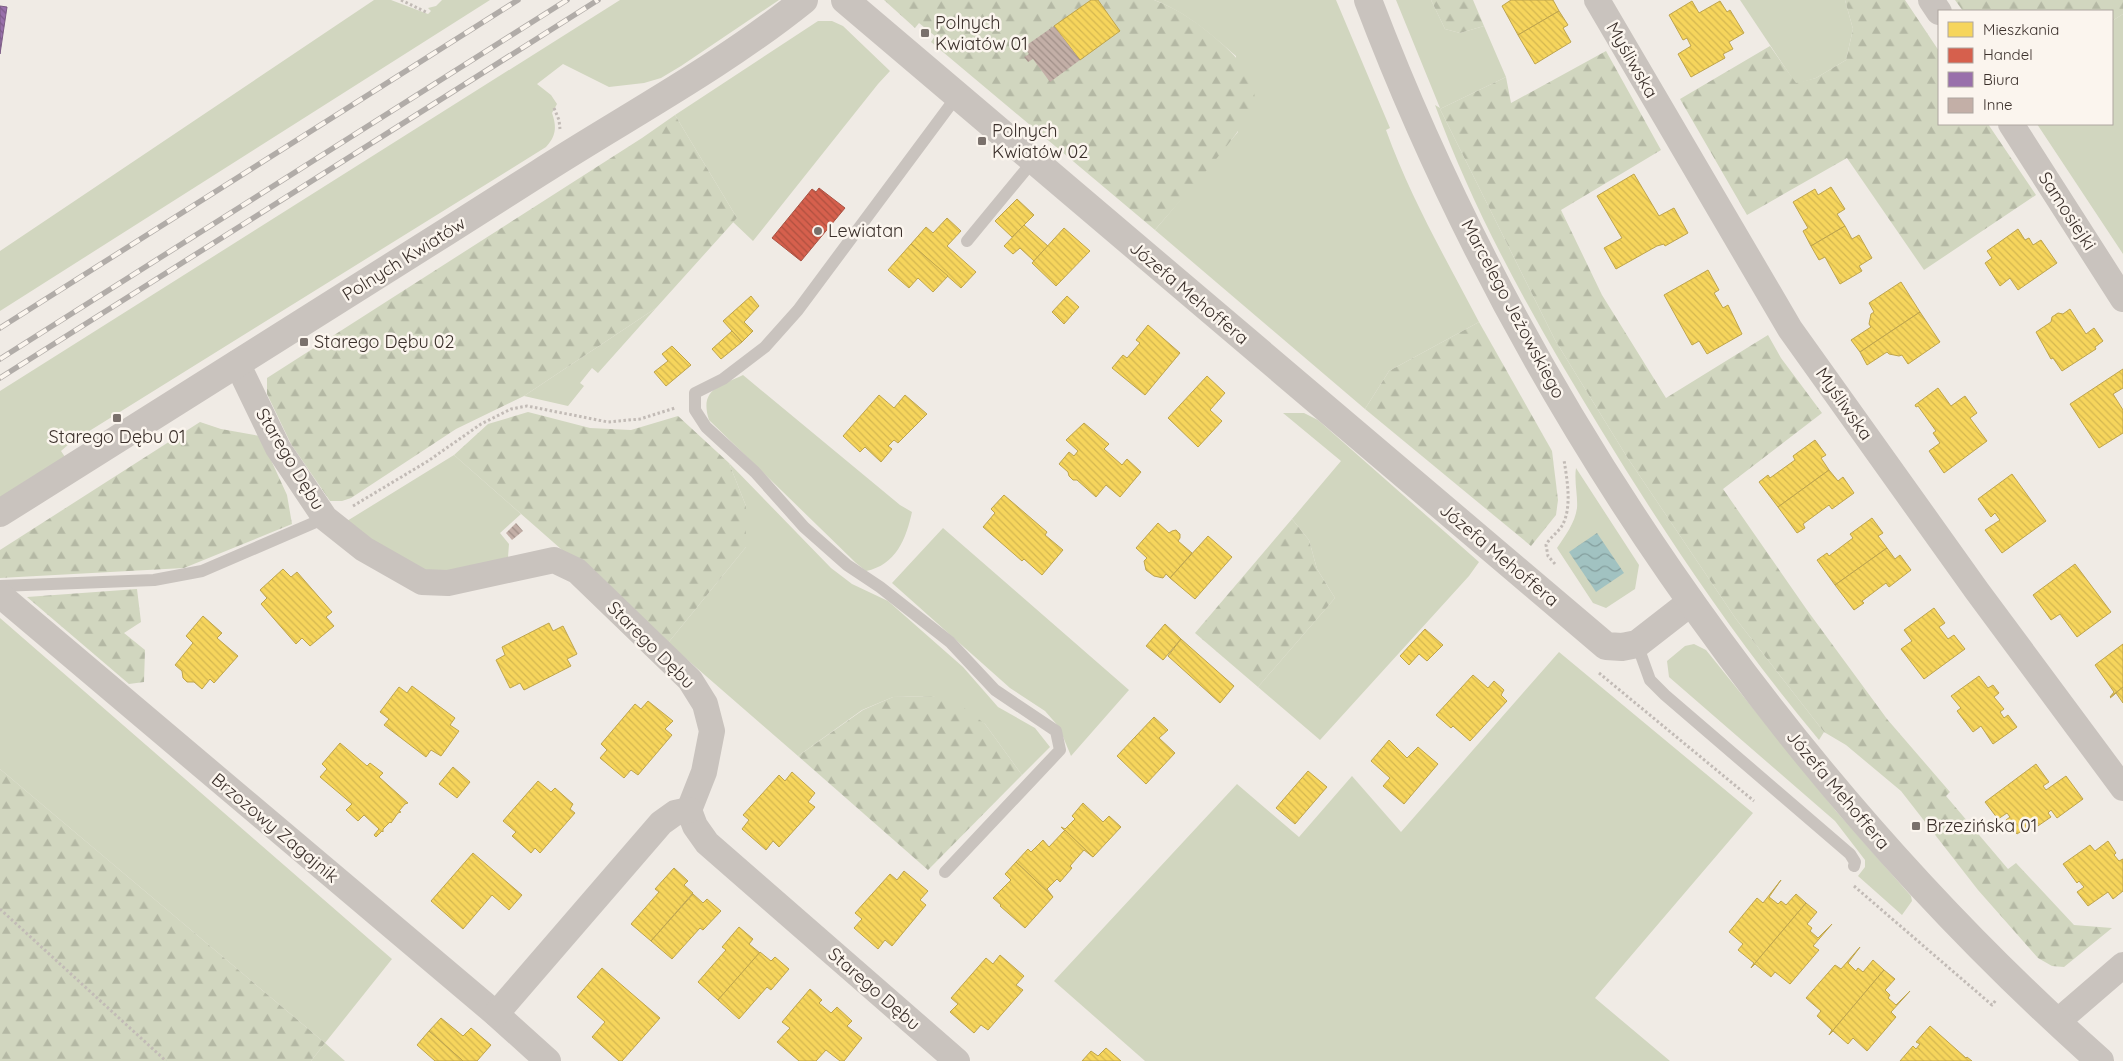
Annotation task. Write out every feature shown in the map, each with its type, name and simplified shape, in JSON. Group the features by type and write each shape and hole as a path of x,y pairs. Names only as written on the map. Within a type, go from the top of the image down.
{"street":[{"name":"Polnych Kwiatów","path":"0,513 562,158 682,85 766,31 804,0"},
{"name":"Józefa Mehoffera","path":"844,0 1606,646 1622,647 1637,644"},
{"name":"Marcelego Jeżowskiego","path":"1368,0 1394,66 1456,203 1527,342 1609,477 1691,602"},
{"name":"Myśliwska","path":"1597,0 1790,329 1977,591 2123,788"},
{"name":"Samosiejki","path":"2012,125 2123,299"},
{"name":"Starego Dębu","path":"237,363 278,448 325,518 364,549 422,582 448,583 554,560 577,571 690,680 706,704 712,731 704,772 689,810 695,826 707,843 957,1061"},
{"name":"Brzozowy Zagajnik","path":"0,596 496,1014 548,1061"},
{"name":"Józefa Mehoffera","path":"1691,602 1776,715 1889,852 1976,944 2100,1061"},
{"path":"1637,644 1691,602"},
{"path":"496,1014 661,823 675,812 689,810"},
{"path":"2057,1022 2123,965"}],"lane":[{"path":"945,872 1060,750 1056,731 995,690 950,642 880,588 847,566 804,527 756,472 706,427 695,410 694,400 695,393 724,379 765,347 798,310 957,96"},
{"path":"967,240 1033,161"},
{"path":"0,586 154,580 202,571 325,518"},
{"path":"1637,644 1650,680 1850,854 1855,862 1854,866"}],"path":[{"path":"401,0 426,12"},
{"path":"325,518 345,510 428,461 481,424 510,409 527,406 608,422 640,419 694,400"},
{"path":"1560,571 1548,556 1546,545 1563,525 1566,515 1568,504 1563,457"},
{"path":"0,910 166,1061"}],"green space":[{"path":"374,0 391,0 428,14 431,11 428,8 436,6 442,0 490,0 0,311 0,251"},
{"path":"620,0 779,0 661,78 644,83 609,87 563,64 537,84 551,95 557,104 552,113 555,123 554,135 546,147 70,443 61,451 65,457 0,498 0,391"},
{"path":"884,0 1154,0 1189,18 1227,49 1239,61 1248,75 1252,83 1255,100 1242,126 1228,145 1155,230 931,42 935,36 919,23 915,28"},
{"path":"1154,0 1336,0 1390,128 1386,130 1406,179 1429,228 1479,322 1389,371 1365,409 1155,230 1238,132 1236,56 1187,17"},
{"path":"1396,0 1431,0 1445,29 1460,33 1484,26 1506,77 1440,109 1555,340 1627,457 1736,619 1824,732 1819,740 1759,665 1703,588 1625,468 1553,350 1509,270 1469,189 1435,105 1440,108"},
{"path":"1431,0 1473,0 1484,26 1460,33 1445,29"},
{"path":"1740,0 1845,0 1853,29 1846,60 1816,78 1796,84"},
{"path":"1845,0 1905,0 1938,50 1938,125 1989,125 2036,195 1924,270 1847,158 1747,215 1680,99 1770,46 1796,83 1816,78 1846,60 1853,29"},
{"path":"1955,0 2123,0 2123,14 2113,20 2113,10 1962,10"},
{"path":"2123,14 2123,254 2038,125 2113,125 2113,20"},
{"path":"818,21 832,21 843,26 890,71 753,241 733,222 737,218 675,115"},
{"path":"1606,51 1661,150 1561,210 1602,295 1666,398 1768,335 1781,358 1822,413 1723,489 1807,610 1887,719 1950,792 1946,796 2008,869 2016,863 2074,925 2112,928 2064,967 2052,966 2038,958 1978,890 1901,791 1846,745 1824,732 1736,619 1627,457 1555,340 1440,109 1506,77 1511,103"},
{"path":"675,115 737,218 656,308 524,396 456,429 351,498 342,501 330,501 291,444 267,394 267,378"},
{"path":"656,308 598,373 592,368 580,383 584,386 568,406 524,396"},
{"path":"1479,322 1552,451 1558,500 1556,515 1531,546 1365,409 1389,371"},
{"path":"743,375 900,505 912,512 903,541 892,557 885,563 866,571 856,563 709,420 707,401 709,395 719,386"},
{"path":"528,412 590,428 631,430 678,416 729,463 746,506 746,547 668,643 454,455 488,424"},
{"path":"1283,413 1304,413 1318,420 1479,562 1469,576 1320,740 1258,687 1335,598 1317,569 1309,540 1292,519 1341,461"},
{"path":"200,422 221,429 260,436 287,495 292,524 184,568 0,578 0,550"},
{"path":"454,455 521,514 500,533 509,544 508,557 455,572 424,572 394,557 347,521"},
{"path":"729,463 831,568 852,584 888,601 963,667 998,707 1035,728 1050,747 1022,775 985,724 933,696 893,697 862,710 798,756 668,643 746,547 746,506"},
{"path":"1576,468 1639,565 1635,589 1606,608 1593,603 1557,548 1576,514"},
{"path":"1292,519 1309,540 1317,569 1335,598 1258,687 1195,633"},
{"path":"943,528 1129,690 1071,756 1059,727 1045,711 1010,688 892,583"},
{"path":"137,589 141,622 124,633 145,650 144,682 129,684 27,597"},
{"path":"0,618 392,959 325,1043 0,769"},
{"path":"1694,644 1706,650 1836,811 1911,896 1912,901 1902,915 1858,876 1865,867 1865,860 1835,821 1669,677 1667,661 1685,646"},
{"path":"1559,652 1753,813 1595,998 1670,1061 1145,1061 1054,981 1237,784 1299,837 1352,776 1401,832"},
{"path":"933,696 959,704 985,724 1022,775 928,870 798,756 863,710 893,697"},
{"path":"0,769 325,1043 311,1061 0,1061"},
{"path":"325,1043 345,1061 311,1061"}],"water":[{"path":"1597,533 1624,573 1596,592 1569,552"}],"building: Mieszkania":[{"path":"1091,0 1098,0 1120,31 1080,60 1054,26"},
{"path":"1511,0 1553,0 1559,11 1518,35 1502,6"},
{"path":"1692,1 1699,13 1720,1 1727,12 1730,10 1744,33 1729,42 1733,49 1723,54 1725,58 1691,77 1678,54 1691,46 1687,38 1683,40 1669,15"},
{"path":"1559,11 1568,25 1563,28 1571,42 1535,64 1518,35"},
{"path":"1634,174 1659,216 1674,208 1688,233 1665,246 1664,244 1657,246 1616,269 1604,248 1622,238 1597,196"},
{"path":"1831,187 1845,209 1837,214 1845,226 1811,246 1803,231 1808,228 1793,202 1815,189 1818,195"},
{"path":"1017,199 1034,215 1012,237 995,221"},
{"path":"947,218 961,231 947,246 976,272 961,288 911,244 926,227 933,233"},
{"path":"1024,225 1048,246 1034,261 1020,248 1013,254 1004,246"},
{"path":"1845,226 1852,239 1859,235 1872,258 1859,266 1862,271 1840,284 1825,257 1819,260 1811,246"},
{"path":"1064,228 1090,251 1056,286 1032,263"},
{"path":"2018,229 2025,240 2029,238 2033,245 2041,240 2057,263 2018,290 2010,278 2000,286 1985,263 1992,258 1987,251"},
{"path":"911,244 948,276 933,292 918,278 909,288 888,270"},
{"path":"1708,270 1719,290 1714,293 1723,308 1728,305 1742,334 1707,354 1699,341 1692,345 1664,295"},
{"path":"1901,282 1920,312 1860,352 1851,340 1871,327 1869,324 1871,314 1874,312 1869,303"},
{"path":"751,296 759,306 744,322 753,331 742,342 723,321"},
{"path":"1067,296 1079,307 1064,324 1052,312"},
{"path":"2070,309 2086,334 2094,328 2103,341 2095,347 2096,349 2062,371 2053,358 2051,359 2036,332 2051,322 2052,317 2058,313 2063,314"},
{"path":"1920,312 1940,342 1908,364 1902,355 1889,354 1887,352 1867,365 1860,352"},
{"path":"1148,325 1180,353 1145,395 1112,368 1123,355 1127,358 1140,343 1136,340"},
{"path":"732,331 742,342 721,359 712,349"},
{"path":"672,346 691,365 666,386 654,372 668,361 662,354"},
{"path":"2123,369 2123,388 2113,394 2123,410 2123,433 2099,448 2070,404"},
{"path":"1207,376 1225,393 1210,410 1222,421 1198,447 1168,418"},
{"path":"1938,388 1951,406 1965,396 1977,413 1970,418 1987,441 1944,473 1929,451 1940,443 1933,433 1936,431 1918,406 1916,407 1915,405"},
{"path":"879,395 894,408 905,395 927,414 898,443 894,440 888,446 892,449 881,462 865,447 860,452 843,436"},
{"path":"1084,423 1109,444 1104,449 1122,465 1127,459 1141,472 1120,497 1106,485 1096,497 1077,480 1073,480 1068,472 1059,464 1069,452 1074,456 1078,451 1066,440"},
{"path":"1815,440 1826,455 1821,458 1829,470 1778,507 1759,482 1768,475 1770,478 1795,460 1793,456"},
{"path":"1829,470 1838,481 1843,477 1854,493 1832,509 1829,505 1803,524 1805,528 1797,533 1778,507"},
{"path":"2012,474 2046,521 2002,553 1985,530 2000,520 1995,513 1991,517 1978,499"},
{"path":"1004,495 1047,532 1045,535 1063,550 1042,575 1024,559 1022,561 983,527 995,513 991,509"},
{"path":"1872,518 1883,533 1878,536 1887,548 1835,585 1817,560 1827,553 1829,556 1853,538 1850,534"},
{"path":"1158,523 1169,533 1176,530 1180,534 1178,541 1192,553 1170,578 1166,574 1163,578 1154,576 1146,570 1144,561 1147,558 1136,548"},
{"path":"1208,536 1232,557 1195,599 1170,578"},
{"path":"1887,548 1895,559 1900,555 1911,570 1889,587 1886,583 1862,601 1864,603 1854,610 1835,585"},
{"path":"2075,564 2111,612 2077,637 2060,614 2051,620 2033,595"},
{"path":"283,569 291,577 297,572 332,612 326,617 334,626 310,646 302,638 296,644 261,604 267,598 260,590"},
{"path":"1934,608 1945,623 1939,627 1948,639 1954,635 1965,649 1924,679 1901,649 1912,641 1904,630"},
{"path":"203,616 222,633 217,638 238,656 214,683 210,679 202,689 194,682 187,682 183,678 182,671 175,665 193,643 186,636"},
{"path":"549,623 553,631 563,626 577,654 567,659 571,666 524,690 520,683 510,688 496,660 505,655 502,647"},
{"path":"1165,624 1181,639 1163,660 1146,646"},
{"path":"1425,629 1443,645 1427,661 1419,654 1409,665 1400,656"},
{"path":"1181,639 1234,686 1220,703 1168,656"},
{"path":"2123,644 2123,687 2110,697 2114,692 2095,665"},
{"path":"1473,675 1488,688 1494,681 1504,690 1501,695 1507,701 1470,741 1453,726 1451,728 1436,715"},
{"path":"1979,676 1988,688 1993,685 1999,693 1994,697 2004,709 2000,712 2004,718 2008,715 2017,727 1993,744 1981,726 1973,732 1957,711 1961,708 1951,696"},
{"path":"412,686 455,718 450,725 459,731 441,756 431,750 426,757 384,725 389,719 380,712 399,687 407,693"},
{"path":"2123,687 2123,703 2116,693 2110,698"},
{"path":"648,701 673,721 665,729 672,735 638,775 631,770 624,778 600,758 607,750 601,744 635,704 641,709"},
{"path":"1154,717 1168,730 1159,738 1175,753 1146,784 1117,756"},
{"path":"1389,740 1407,758 1418,747 1438,764 1404,804 1383,786 1390,778 1371,761"},
{"path":"340,743 367,766 370,763 383,773 379,777 408,803 399,811 401,812 398,813 391,823 383,829 383,832 376,837 374,835 379,829 364,815 358,821 346,810 352,804 320,777 327,769 322,764"},
{"path":"2036,764 2049,782 2043,786 2046,790 2066,776 2083,799 2057,818 2051,810 2048,813 2051,817 2032,830 2029,826 2017,834 2006,820 2010,817 2007,813 1998,819 1985,802"},
{"path":"453,767 470,782 457,798 439,784"},
{"path":"1308,771 1327,787 1295,824 1276,808"},
{"path":"792,772 815,793 808,802 815,807 779,847 773,841 766,850 742,829 749,820 743,815 779,775 785,781"},
{"path":"538,781 551,792 555,788 573,804 570,809 575,813 540,853 535,848 531,853 512,836 516,832 503,821"},
{"path":"1083,803 1103,822 1109,816 1121,827 1093,857 1061,827 1065,829 1075,819 1072,816"},
{"path":"1065,830 1093,857 1084,850 1070,866 1072,868 1060,882 1057,879 1047,889 1053,897 1016,862 1028,849 1031,852 1043,840 1049,847"},
{"path":"2108,841 2119,861 2123,859 2123,891 2113,899 2108,892 2088,906 2077,892 2084,887 2079,881 2077,883 2063,864 2090,845 2095,851"},
{"path":"473,853 522,895 509,910 492,895 463,929 431,901"},
{"path":"1016,862 1053,897 1025,928 993,898 1011,880 1005,874"},
{"path":"674,868 688,881 684,885 693,893 651,941 631,924 659,892 655,889"},
{"path":"904,871 928,891 920,900 926,905 892,946 885,940 878,949 854,928 862,919 855,913 890,874 897,880"},
{"path":"1781,880 1769,897 1778,904 1781,901 1786,905 1796,894 1806,903 1751,968 1754,963 1738,950 1743,944 1729,932 1757,898 1763,903"},
{"path":"693,894 703,903 707,899 721,911 703,930 700,928 672,959 651,941"},
{"path":"1806,903 1817,912 1807,924 1812,928 1810,931 1818,938 1832,924 1813,946 1819,950 1790,984 1775,972 1771,977 1755,964 1751,968"},
{"path":"739,927 753,939 749,944 760,953 718,1000 698,982 726,950 722,947"},
{"path":"1860,947 1848,963 1856,971 1858,968 1863,972 1873,960 1884,970 1829,1035 1832,1030 1817,1016 1821,1011 1806,998 1835,965 1841,969"},
{"path":"760,952 771,961 775,957 789,969 771,990 767,987 739,1019 718,1000"},
{"path":"1000,955 1024,976 1016,985 1023,990 988,1030 981,1025 974,1033 950,1012 958,1004 951,998 986,958 993,964"},
{"path":"602,968 660,1018 622,1061 619,1061 592,1037 605,1022 577,997"},
{"path":"1884,970 1895,979 1885,990 1890,995 1888,998 1896,1005 1910,991 1891,1012 1896,1017 1867,1051 1853,1038 1848,1044 1833,1031 1829,1035"},
{"path":"810,989 822,1000 819,1003 831,1013 837,1007 852,1021 847,1026 862,1038 844,1061 840,1061 826,1050 816,1061 799,1061 777,1042 790,1028 782,1022"},
{"path":"441,1018 463,1036 471,1028 491,1045 477,1061 463,1061 429,1031"},
{"path":"1930,1026 1966,1058 1972,1061 1900,1061 1913,1046 1916,1049 1920,1044 1916,1042"},
{"path":"429,1031 463,1061 435,1061 417,1045"},
{"path":"1106,1048 1121,1061 1082,1061 1091,1051 1098,1056"}],"building: Handel":[{"path":"819,188 845,208 801,261 772,238 812,189 816,192"}],"building: Biura":[{"path":"0,6 7,7 0,54"}],"building: Inne":[{"path":"1054,26 1080,60 1050,82 1033,59 1028,62 1024,57 1029,54 1024,47"},
{"path":"516,523 523,531 512,540 506,533"}],"railway":[{"path":"0,328 518,0"},
{"path":"0,359 567,0"},
{"path":"0,378 598,0"}],"place":[{"name":"Polnych Kwiatów 01","path":"925,33"},
{"name":"Polnych Kwiatów 02","path":"982,141"},
{"name":"Lewiatan","path":"818,231"},
{"name":"Starego Dębu 02","path":"304,342"},
{"name":"Starego Dębu 01","path":"117,418"},
{"name":"Brzezińska 01","path":"1916,826"}]}
